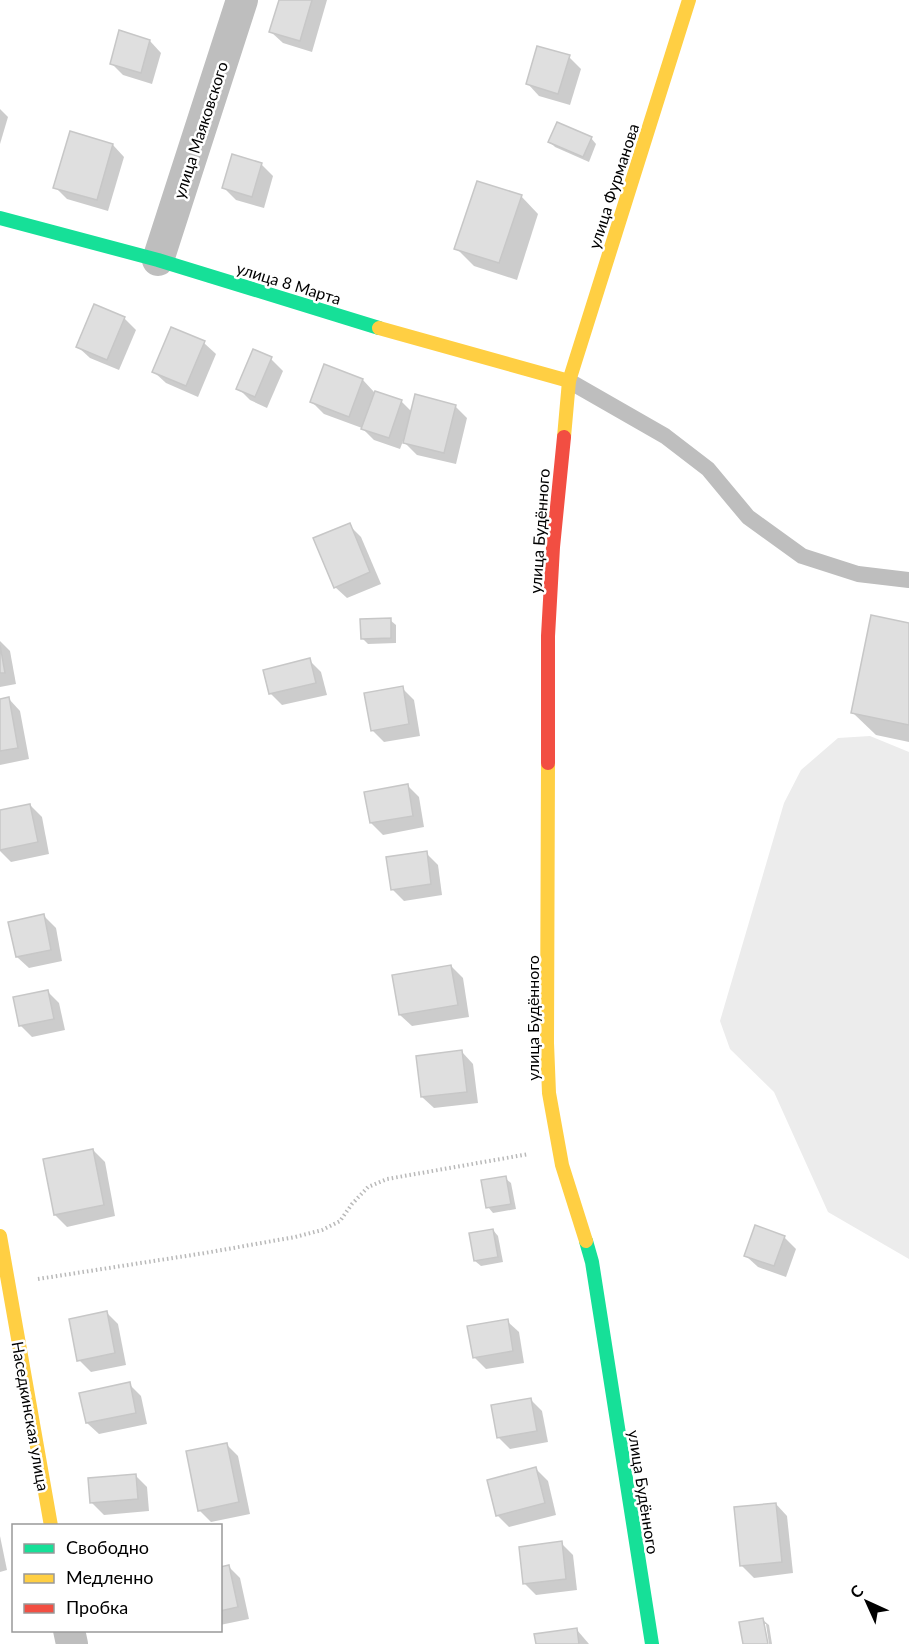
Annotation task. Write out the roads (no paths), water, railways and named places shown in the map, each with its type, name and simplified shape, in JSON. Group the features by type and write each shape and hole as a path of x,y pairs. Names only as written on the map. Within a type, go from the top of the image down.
{"street":[{"name":"улица Маяковского","path":"158,260 242,0"},
{"name":"улица Фурманова","path":"569,381 689,0"},
{"name":"улица 8 Марта","path":"0,218 158,260 431,344 569,381"},
{"name":"улица Будённого","path":"569,381 553,547 548,636 547,1043 549,1093 562,1165 592,1262 652,1644"},
{"name":"Наседкинская улица","path":"0,1236 4,1277 51,1524"}],"lane":[{"path":"569,381 665,436 708,469 748,518 802,556 858,574 909,580"}]}
